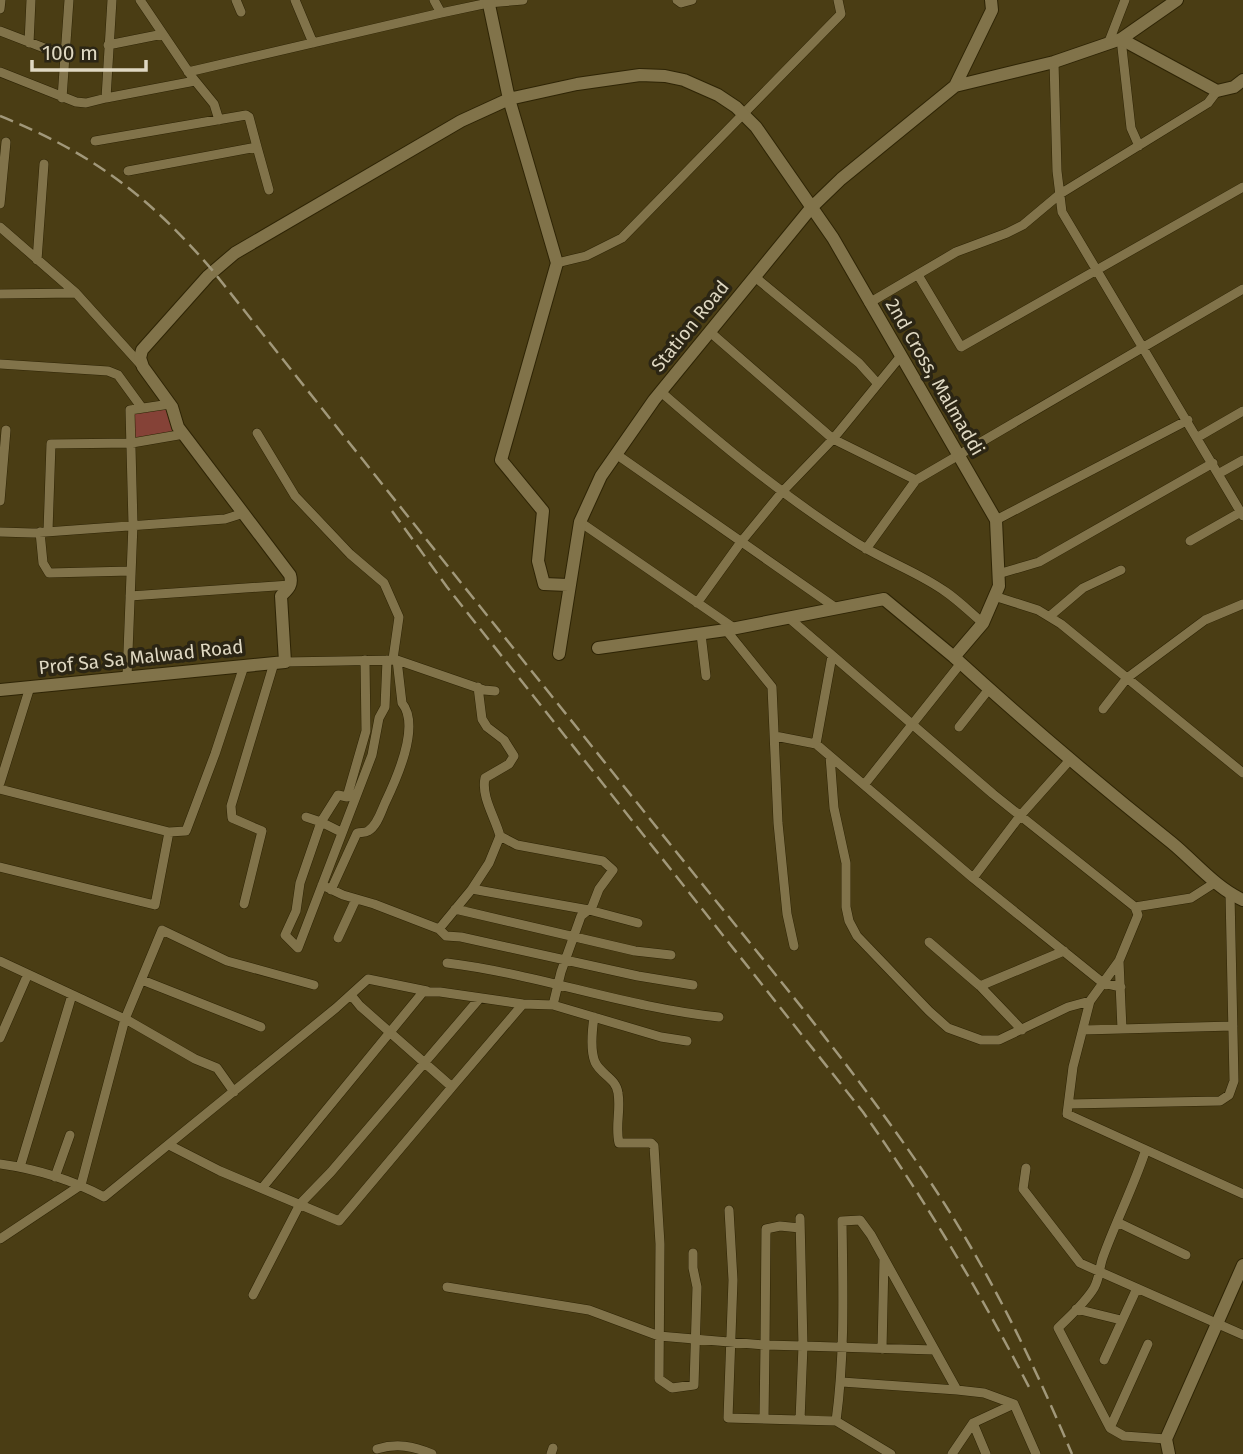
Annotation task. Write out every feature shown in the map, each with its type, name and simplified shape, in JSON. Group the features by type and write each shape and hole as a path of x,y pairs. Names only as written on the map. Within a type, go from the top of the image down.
{"street":[{"path":"0,9 1,0"},
{"path":"29,43 31,0"},
{"path":"62,98 69,0"},
{"path":"106,98 112,0"},
{"path":"140,0 188,72 214,104 219,120"},
{"path":"236,0 241,12"},
{"path":"295,0 313,43"},
{"path":"434,0 441,13"},
{"path":"188,72 488,2 523,0"},
{"path":"677,0 681,3 692,0"},
{"path":"557,263 586,256 622,238 841,14 838,0"},
{"path":"955,86 992,10 991,0"},
{"path":"1108,44 1125,0"},
{"path":"955,86 1054,62 1121,39 1177,0"},
{"path":"488,2 509,99 557,263 502,460 543,511 538,561 544,584 568,584"},
{"path":"0,31 65,57"},
{"path":"108,45 163,34"},
{"path":"1121,39 1217,91 1240,87"},
{"path":"1121,39 1131,128 1139,146"},
{"path":"1054,62 1062,212 1242,514 1190,541"},
{"path":"0,72 62,98 86,103 195,80"},
{"name":"2nd Cross, Malmaddi","path":"143,367 139,358 142,350 208,276 236,253 461,121 509,99 590,82 640,75 684,80 736,107 756,127 833,238 996,520 999,586 983,623 957,660"},
{"name":"Station Road","path":"559,654 568,584 580,522 601,476 616,454 661,392 811,208 841,178 955,86"},
{"path":"869,303 956,252 1023,225 1060,194 1208,103 1217,91"},
{"path":"95,141 248,115 269,190"},
{"path":"0,204 6,142"},
{"path":"128,172 257,147"},
{"path":"37,260 44,164"},
{"path":"918,275 961,347 1243,187"},
{"path":"0,227 76,293 143,367 170,404 178,427 286,569 291,581 281,596 280,663 231,806 232,818 262,831 244,904"},
{"path":"755,277 859,363 878,384"},
{"path":"866,549 916,480 1242,292"},
{"path":"0,294 76,293"},
{"path":"710,332 833,439 916,480"},
{"path":"697,603 741,542 782,492 833,439 900,357"},
{"path":"0,364 108,371 118,375 142,408"},
{"path":"661,392 729,451 782,492 866,549 945,591 983,623"},
{"path":"127,677 133,524 130,410 170,404"},
{"path":"1198,437 1243,411"},
{"path":"996,520 1188,420"},
{"path":"0,501 6,430"},
{"path":"257,433 295,496 350,554 384,583 399,617 385,707 379,718 372,755 341,832 327,887"},
{"path":"131,571 49,573 43,563 51,444 132,443 184,434"},
{"path":"616,454 836,608"},
{"path":"1218,474 1243,460"},
{"path":"998,574 1039,562 1213,463"},
{"path":"0,533 225,519 244,513"},
{"path":"580,522 730,629 772,687 778,823 787,914 794,946"},
{"path":"1050,617 1083,588 1121,570"},
{"path":"130,596 290,585"},
{"path":"994,596 1038,610 1050,617 1243,773"},
{"path":"598,648 701,634 884,599 957,660 1069,761 1230,894 1243,900"},
{"path":"1103,709 1127,678 1205,620 1243,604"},
{"path":"789,618 1020,816 1135,906 1138,915 1119,961 1090,1001 1073,1068 1067,1114 1145,1152 1243,1194"},
{"path":"701,634 706,676"},
{"path":"816,744 832,656"},
{"path":"365,660 366,731 362,749 346,797 338,795 321,822 300,883 296,911 285,935 298,948 357,833 369,831 376,822 401,767 408,726 392,660"},
{"path":"280,663 392,660 495,691"},
{"path":"864,785 912,725 957,660"},
{"name":"Prof Sa Sa Malwad Road","path":"0,690 280,663"},
{"path":"0,789 169,832 186,831 244,666"},
{"path":"0,783 30,687"},
{"path":"439,929 472,890 489,863 500,836 483,786 485,778 509,764 514,756 504,740 487,727 482,719 478,687"},
{"path":"958,727 989,689"},
{"path":"775,736 816,744 973,878 1103,983 1121,987"},
{"path":"830,757 834,808 846,863 846,906 849,920 857,936 948,1028 981,1040 999,1040 1068,1007 1090,1001"},
{"path":"973,878 1020,816 1069,761"},
{"path":"306,817 341,832"},
{"path":"0,867 155,905 169,832"},
{"path":"500,836 517,845 603,860 613,870 589,909 581,916 553,1005"},
{"path":"1135,906 1191,898 1216,882"},
{"path":"327,887 439,929 446,936 693,985"},
{"path":"472,890 589,909 638,923"},
{"path":"1069,1104 1220,1101 1229,1095 1234,1081 1230,894"},
{"path":"338,938 356,899"},
{"path":"455,909 635,951 671,955"},
{"path":"0,1240 81,1185 125,1019 162,930 227,961 314,985"},
{"path":"929,942 980,986 1021,1030"},
{"path":"980,986 1064,951"},
{"path":"0,961 125,1019 195,1059 217,1068 233,1092"},
{"path":"1119,961 1122,1029"},
{"path":"447,963 479,967 668,1010 719,1017"},
{"path":"0,1038 28,974"},
{"path":"0,1164 20,1167 81,1185 104,1197 368,979 427,991 423,992 263,1187"},
{"path":"142,980 261,1027"},
{"path":"423,992 553,1005 661,1037 687,1041"},
{"path":"20,1167 72,995"},
{"path":"351,995 390,1034 452,1087"},
{"path":"253,1295 300,1204 479,999"},
{"path":"169,1145 220,1171 339,1221 523,1004"},
{"path":"594,1017 594,1060 601,1071 613,1079 618,1090 619,1143 651,1143 654,1146 660,1244 659,1379 671,1388 694,1385 697,1287 693,1253"},
{"path":"1083,1030 1233,1026"},
{"path":"55,1177 70,1135"},
{"path":"1145,1152 1103,1258 1101,1273 1090,1295 1058,1328 1111,1427 1124,1436 1166,1439"},
{"path":"1026,1168 1023,1189 1080,1263 1243,1335"},
{"path":"729,1210 733,1280 728,1418 836,1421 891,1454"},
{"path":"836,1421 842,1382 842,1221 860,1220 957,1390"},
{"path":"764,1419 766,1229 800,1223 803,1346 800,1420"},
{"path":"1117,1223 1186,1255"},
{"path":"883,1349 884,1260"},
{"path":"1169,1454 1166,1439 1243,1265"},
{"path":"447,1287 589,1310 659,1336 765,1345 934,1350"},
{"path":"1104,1360 1137,1288"},
{"path":"1076,1309 1121,1320"},
{"path":"1111,1427 1148,1343"},
{"path":"842,1382 984,1393 1014,1404 1036,1454"},
{"path":"953,1454 973,1423 1014,1404"},
{"path":"973,1423 986,1454"},
{"path":"377,1449 392,1445 416,1447 432,1454"}],"shaded area":[{"path":"170,404 184,434 132,443 130,410"}],"railway":[{"path":"0,116 63,145 117,179 166,220 213,271 795,999 897,1134 950,1212 989,1279 1041,1383 1072,1454"},
{"path":"392,511 447,587 863,1112 952,1249 1031,1391"}]}
